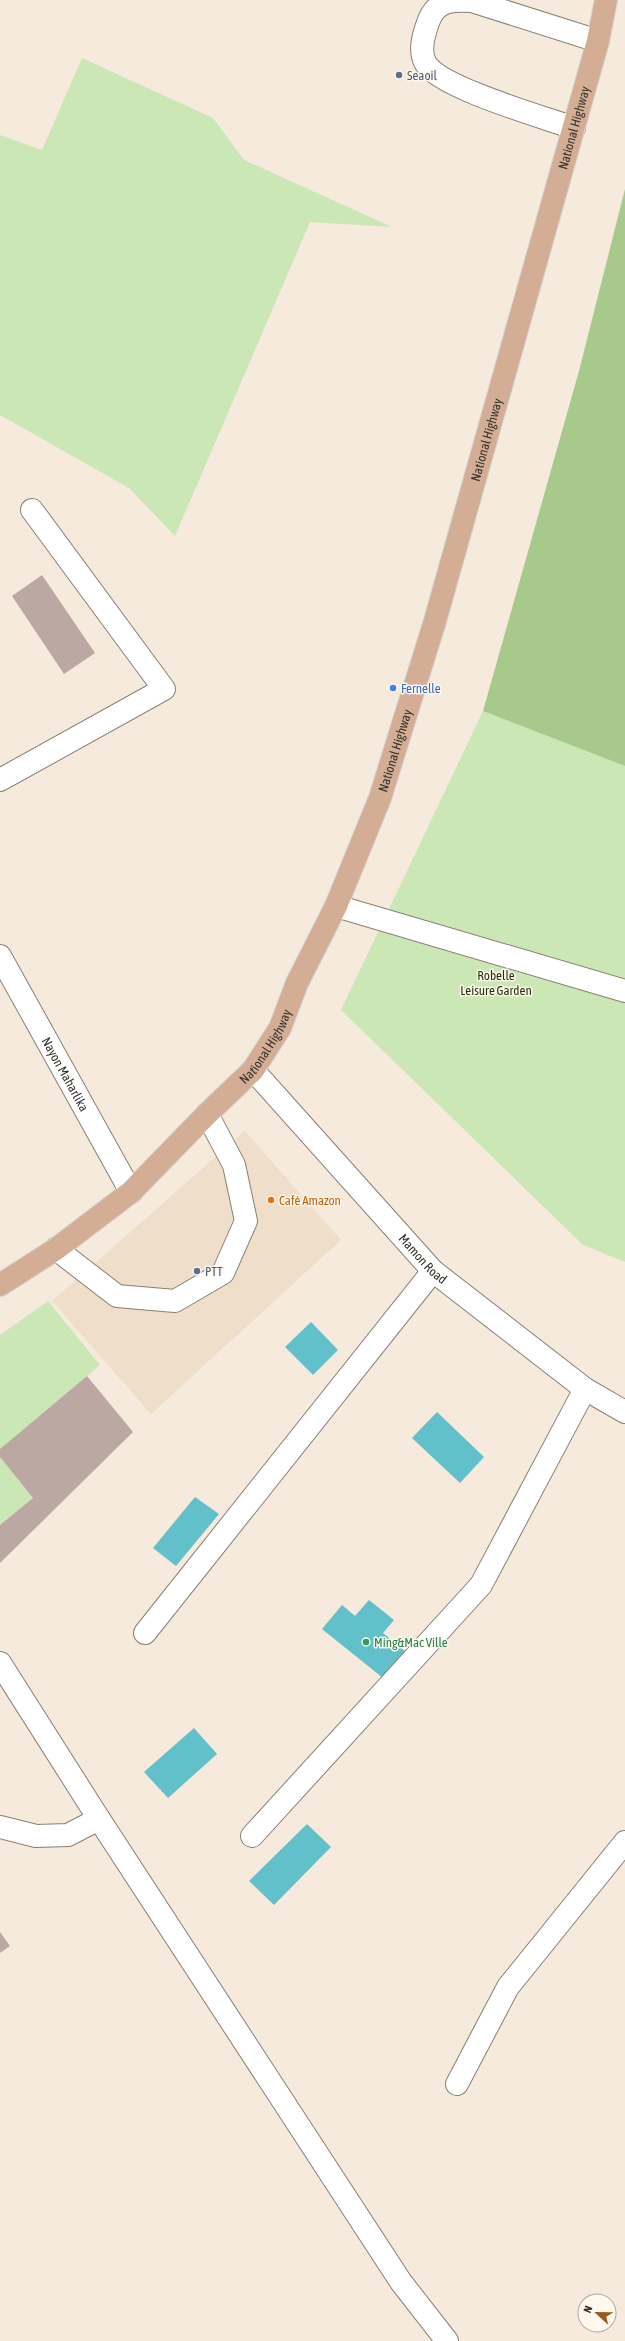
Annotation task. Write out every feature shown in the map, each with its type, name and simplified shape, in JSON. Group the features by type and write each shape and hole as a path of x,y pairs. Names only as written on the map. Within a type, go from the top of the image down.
{"main road":[{"name":"National Highway","path":"0,1285 56,1249 131,1192 207,1114 253,1070 280,1028 297,983 336,906 380,798 435,621 598,41 606,0"}],"street":[{"path":"574,128 467,91 434,74 426,63 423,52 426,27 436,8 446,2 457,0 472,2 598,41"},
{"path":"0,780 164,689 32,510"},
{"path":"336,906 625,992"},
{"name":"Nayon Maharlika","path":"0,956 131,1192"},
{"name":"Mamon Road","path":"253,1070 433,1272 585,1389 625,1412"},
{"path":"56,1249 117,1296 175,1301 223,1273 246,1221 234,1165 207,1114"},
{"path":"145,1633 433,1272"},
{"path":"252,1836 481,1585 585,1389"},
{"path":"0,1663 99,1819 401,2282 447,2341"},
{"path":"0,1827 36,1836 68,1835 99,1819"},
{"path":"457,2084 508,1987 625,1842"}],"shaded area":[{"name":"PTT","path":"245,1131 341,1240 151,1414 52,1301"}],"green space":[{"path":"82,58 213,118 244,160 392,227 310,222 175,536 129,488 0,415 0,135 42,150"},
{"path":"625,189 625,766 483,711 579,371"},
{"name":"Robelle Leisure Garden","path":"483,711 625,766 625,1262 583,1245 341,1010"},
{"path":"48,1301 100,1365 0,1449 0,1335"},
{"path":"0,1457 33,1498 0,1525"}],"water":[{"path":"311,1322 338,1350 313,1375 285,1347"},
{"path":"437,1412 484,1457 460,1483 412,1438"},
{"path":"195,1497 219,1514 176,1566 153,1548"},
{"name":"Ming&Mac Ville","path":"369,1600 394,1620 383,1633 405,1651 383,1678 322,1629 342,1605 355,1616"},
{"path":"194,1728 217,1754 168,1798 144,1772"},
{"path":"307,1824 331,1847 274,1905 249,1881"}],"building":[{"path":"42,575 95,653 64,674 12,596"},
{"path":"87,1376 133,1432 0,1563 0,1525 33,1498 0,1457 0,1449"},
{"path":"0,1932 10,1946 0,1953"}],"place":[{"name":"Seaoil","path":"399,75"},
{"name":"Fernelle","path":"393,688"},
{"name":"Café Amazon","path":"271,1200"},
{"name":"PTT","path":"197,1271"},
{"name":"Ming&Mac Ville","path":"366,1642"}]}
